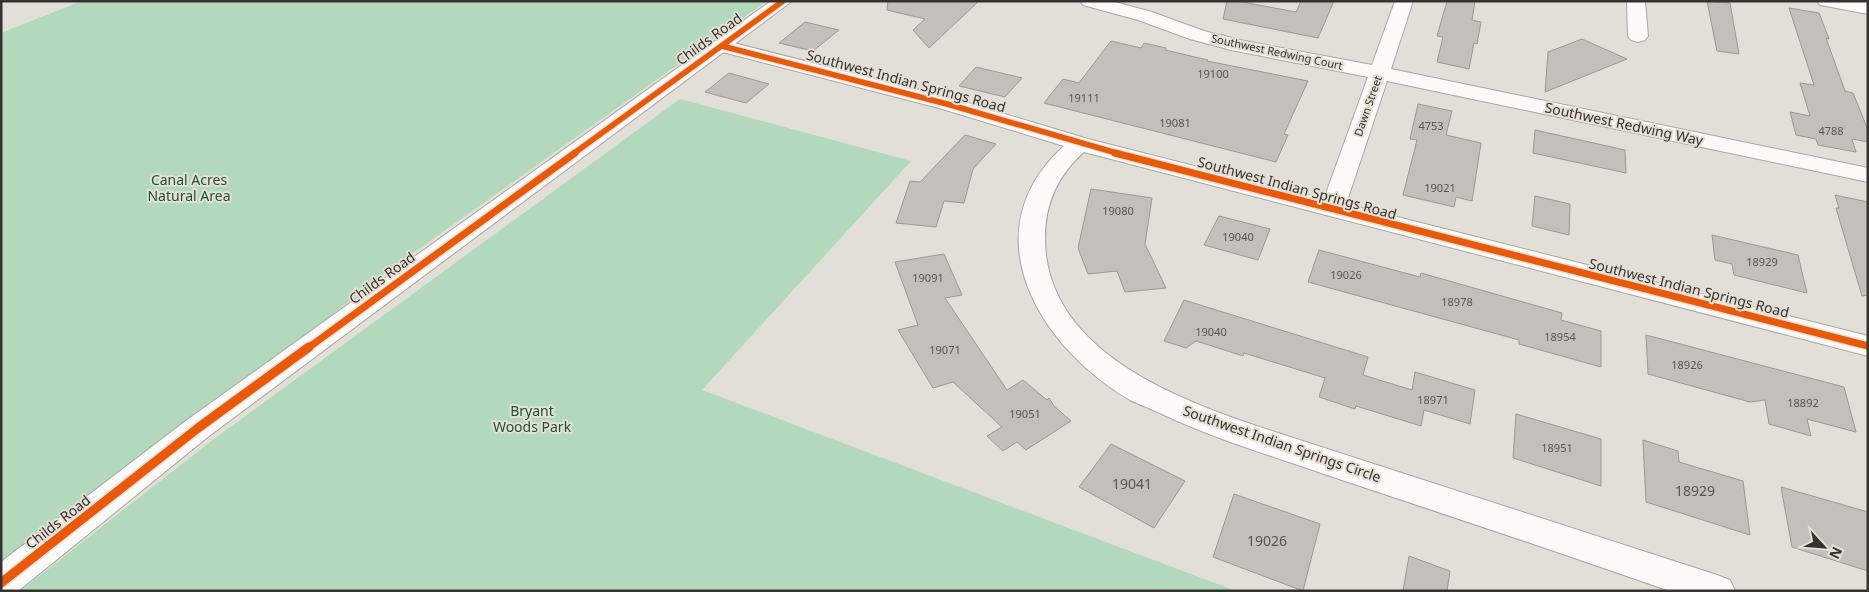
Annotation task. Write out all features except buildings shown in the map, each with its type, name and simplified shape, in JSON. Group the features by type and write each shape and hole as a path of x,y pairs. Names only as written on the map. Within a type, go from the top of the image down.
{"street":[{"name":"Childs Road","path":"1,583 198,428 783,1"},
{"name":"Southwest Redwing Court","path":"1088,1 1145,16 1222,43 1380,74"},
{"name":"Dawn Street","path":"1332,210 1404,1"},
{"path":"1636,1 1638,36"},
{"path":"1826,1 1868,8"},
{"name":"Southwest Indian Springs Road","path":"722,46 937,100 1017,123 1080,144 1332,210 1868,346"},
{"name":"Southwest Redwing Way","path":"1380,74 1868,175"},
{"name":"Southwest Indian Springs Circle","path":"1080,144 1056,167 1045,181 1034,210 1030,245 1035,275 1050,308 1080,346 1100,363 1142,392 1237,431 1717,591"}],"green space":[{"name":"Canal Acres Natural Area","path":"82,1 767,1 385,273 1,574 1,33"},
{"name":"Bryant Woods Park","path":"680,99 911,161 702,390 1236,591 20,591 214,439"}],"cycle path":[{"path":"1,583 198,428 783,1"},
{"path":"722,46 947,104 1080,144 1868,346"}]}
